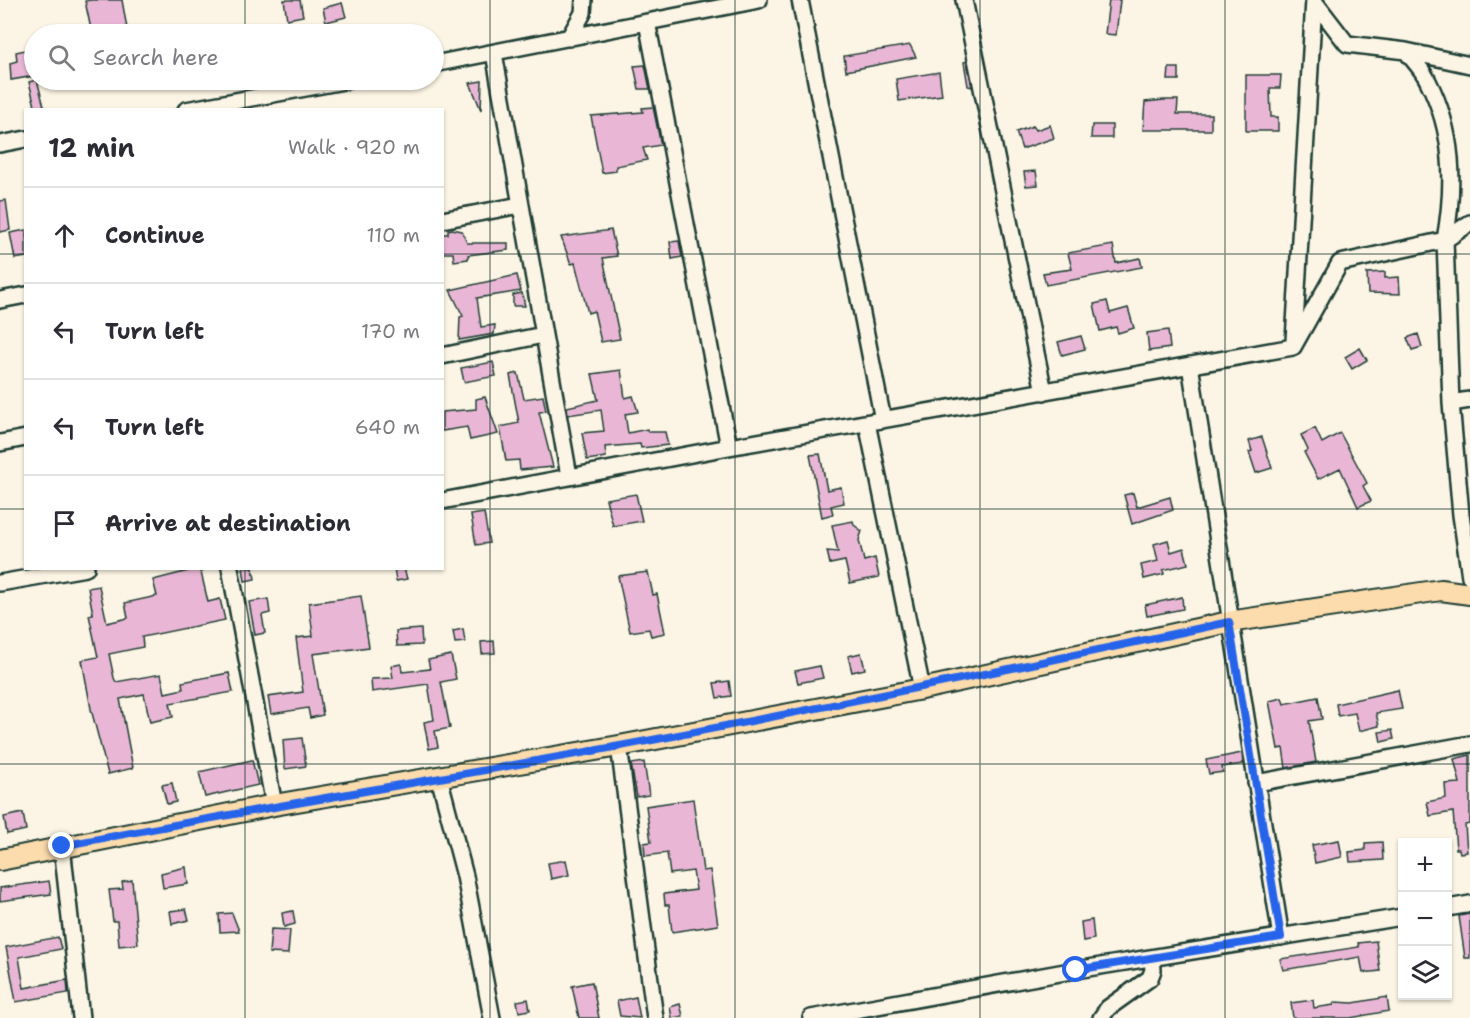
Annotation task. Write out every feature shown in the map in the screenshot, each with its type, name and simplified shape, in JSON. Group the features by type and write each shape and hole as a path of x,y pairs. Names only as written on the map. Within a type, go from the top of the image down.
{"main road":[{"path":"0,860 274,805 619,746 921,688 1229,622 1441,590 1469,590"}],"street":[{"path":"569,38 583,13 584,0"},
{"path":"444,62 759,0"},
{"path":"800,0 883,420"},
{"path":"964,0 1044,392"},
{"path":"1314,1 1347,44 1406,51 1470,65"},
{"path":"1293,347 1314,1"},
{"path":"647,22 729,447"},
{"path":"1406,51 1428,80 1450,142 1452,200 1444,240 1451,403 1469,590"},
{"path":"494,53 519,205 569,476"},
{"path":"197,108 295,90"},
{"path":"0,144 24,139"},
{"path":"444,220 519,205"},
{"path":"1293,347 1340,263 1444,240 1470,224"},
{"path":"0,300 24,295"},
{"path":"444,356 543,335"},
{"path":"444,501 729,447 1293,347"},
{"path":"1190,365 1229,622 1281,937"},
{"path":"1451,403 1470,400"},
{"path":"867,423 921,688"},
{"path":"0,443 24,438"},
{"path":"0,580 72,570"},
{"path":"230,570 274,805"},
{"path":"1256,783 1470,744"},
{"path":"619,746 655,1018"},
{"path":"440,777 465,876 492,1018"},
{"path":"62,846 81,1018"},
{"path":"1452,907 1470,904"},
{"path":"811,1018 1398,917"},
{"path":"1101,1018 1108,1008 1150,978 1154,970 1152,958"}],"building":[{"path":"122,0 126,24 90,24 85,1"},
{"path":"284,0 300,0 303,16 287,19"},
{"path":"1109,0 1120,0 1116,35 1105,34"},
{"path":"342,3 346,17 326,22 323,8"},
{"path":"910,45 916,57 846,71 844,56"},
{"path":"24,50 24,78 11,80 10,63 17,61 16,52"},
{"path":"967,61 972,87 968,86 964,62"},
{"path":"645,65 650,89 639,89 634,66"},
{"path":"1169,68 1179,68 1179,80 1168,80"},
{"path":"939,72 942,95 899,101 896,79"},
{"path":"1246,75 1281,75 1280,88 1270,88 1271,117 1278,117 1278,131 1246,131"},
{"path":"482,81 481,110 470,83"},
{"path":"31,90 40,90 44,108 36,108"},
{"path":"1178,100 1177,114 1211,114 1211,130 1143,130 1145,102"},
{"path":"653,107 661,145 643,148 647,160 616,166 616,171 602,173 591,116 643,112 642,108"},
{"path":"1050,125 1054,138 1022,149 1016,132 1033,126 1036,130"},
{"path":"1092,125 1112,125 1112,138 1091,138"},
{"path":"1036,171 1038,185 1026,186 1024,172"},
{"path":"6,200 10,230 0,232 0,201"},
{"path":"24,230 24,257 15,259 10,233"},
{"path":"448,230 462,231 467,243 508,243 508,250 468,255 468,259 454,261 453,253 444,253 444,234 448,234"},
{"path":"611,230 617,256 603,258 620,339 601,342 594,311 588,313 575,263 571,264 561,237"},
{"path":"679,241 682,257 672,259 670,242"},
{"path":"1113,245 1116,263 1140,258 1142,267 1046,285 1043,273 1072,269 1068,253"},
{"path":"1385,272 1385,278 1399,277 1400,294 1368,293 1367,273"},
{"path":"517,275 521,291 477,298 481,327 495,325 494,334 459,340 460,317 463,316 450,290"},
{"path":"522,293 525,306 513,306 513,295"},
{"path":"1107,301 1110,313 1128,308 1134,328 1118,333 1116,327 1100,331 1094,304"},
{"path":"1168,330 1170,348 1149,351 1147,333"},
{"path":"1418,334 1422,347 1412,350 1407,338"},
{"path":"1081,336 1085,349 1062,355 1058,342"},
{"path":"1360,348 1367,360 1352,369 1345,357"},
{"path":"493,362 496,376 464,382 461,368"},
{"path":"621,370 625,398 633,396 638,412 625,414 628,433 647,429 648,432 665,432 668,445 641,448 640,444 605,447 606,457 587,460 582,433 604,431 601,410 568,415 567,407 598,400 592,374"},
{"path":"518,373 524,399 543,396 546,411 539,412 553,467 520,470 519,460 506,461 500,427 519,423 510,375"},
{"path":"485,397 498,434 470,440 467,427 444,431 444,412 476,409 476,399"},
{"path":"1315,428 1322,443 1340,433 1367,483 1363,486 1371,501 1358,507 1340,468 1318,479 1304,452 1308,450 1301,435"},
{"path":"1262,437 1272,468 1256,473 1249,452 1252,451 1249,441"},
{"path":"820,454 827,490 841,487 844,503 831,506 833,514 822,517 810,455"},
{"path":"1133,493 1137,507 1170,497 1173,510 1132,524 1124,495"},
{"path":"636,494 642,521 613,526 606,499"},
{"path":"484,513 489,543 476,545 471,515"},
{"path":"853,521 854,525 862,531 859,540 864,561 875,558 879,577 850,583 845,561 830,564 827,551 838,552 832,525"},
{"path":"1168,540 1171,552 1184,548 1188,564 1163,570 1164,574 1144,579 1141,565 1158,561 1154,544"},
{"path":"200,570 208,602 220,599 225,620 142,637 143,647 109,654 116,682 161,674 165,693 183,689 182,682 229,673 233,692 170,703 173,717 150,722 144,694 120,699 133,768 108,774 91,709 82,660 98,657 89,615 93,614 88,588 99,586 107,623 128,618 125,603 157,596 153,580"},
{"path":"243,570 253,570 255,579 245,581"},
{"path":"394,570 405,570 407,579 396,581"},
{"path":"648,572 653,595 657,594 665,633 651,636 649,629 630,632 618,576"},
{"path":"361,596 369,647 313,654 323,715 310,718 308,708 271,714 268,697 303,692 296,638 313,636 309,603"},
{"path":"1182,597 1183,609 1147,616 1145,605"},
{"path":"268,599 270,613 262,615 265,633 255,635 249,602"},
{"path":"421,629 422,645 397,646 396,631"},
{"path":"463,629 465,642 455,643 453,631"},
{"path":"494,641 495,653 482,654 481,642"},
{"path":"861,653 865,669 852,672 848,656"},
{"path":"451,655 456,679 441,682 450,728 435,731 438,747 429,749 424,722 434,720 428,684 372,692 371,679 393,678 391,666 401,664 402,672 430,669 428,660"},
{"path":"820,666 823,678 798,683 795,671"},
{"path":"729,681 731,696 717,698 714,683"},
{"path":"1398,690 1402,709 1376,713 1379,726 1359,731 1355,713 1338,716 1336,704"},
{"path":"1318,697 1322,719 1309,721 1316,762 1286,768 1283,748 1278,749 1269,701 1282,698 1284,704"},
{"path":"1392,730 1394,739 1381,742 1379,732"},
{"path":"302,738 306,766 285,769 283,740"},
{"path":"1242,753 1243,764 1222,767 1223,772 1209,774 1206,760"},
{"path":"1470,755 1470,824 1465,825 1467,852 1460,853 1459,849 1456,849 1453,812 1430,816 1427,802 1446,798 1445,784 1460,783 1454,759"},
{"path":"252,760 258,785 205,797 199,772"},
{"path":"644,762 649,795 637,797 631,764"},
{"path":"172,783 176,802 167,804 162,785"},
{"path":"693,799 703,871 710,870 718,925 672,932 669,905 665,905 664,894 696,890 693,871 670,874 667,853 645,856 644,843 651,842 646,806"},
{"path":"23,813 26,830 7,834 4,817"},
{"path":"1339,840 1342,857 1315,863 1312,845"},
{"path":"1382,842 1383,860 1350,862 1349,852 1365,850 1365,843"},
{"path":"566,860 569,875 551,879 548,863"},
{"path":"186,867 188,884 163,888 161,873"},
{"path":"132,880 138,944 119,946 117,921 113,921 109,890 123,889 122,882"},
{"path":"49,881 51,894 0,901 0,888"},
{"path":"186,909 189,920 172,924 170,911"},
{"path":"293,911 295,924 284,927 282,913"},
{"path":"232,913 239,931 220,932 219,914"},
{"path":"1470,914 1470,958 1465,958 1459,916"},
{"path":"1092,920 1094,939 1083,941 1081,922"},
{"path":"271,929 290,930 288,954 269,953"},
{"path":"58,937 61,949 19,957 24,988 67,980 68,993 16,1002 6,947"},
{"path":"1376,941 1380,971 1363,973 1360,957 1283,970 1280,959 1359,947 1358,943"},
{"path":"592,982 599,1018 579,1018 572,986"},
{"path":"636,997 640,1018 620,1016 617,1001"},
{"path":"1387,997 1389,1011 1350,1018 1293,1018 1291,1003 1313,1000 1314,1008 1334,1005 1335,1002 1353,1003"},
{"path":"528,999 530,1010 519,1012 517,1001"},
{"path":"680,1004 683,1016 672,1018 670,1007"}],"route":[{"path":"62,846 274,805 619,746 921,688 1229,622 1281,937 1076,970"}]}
